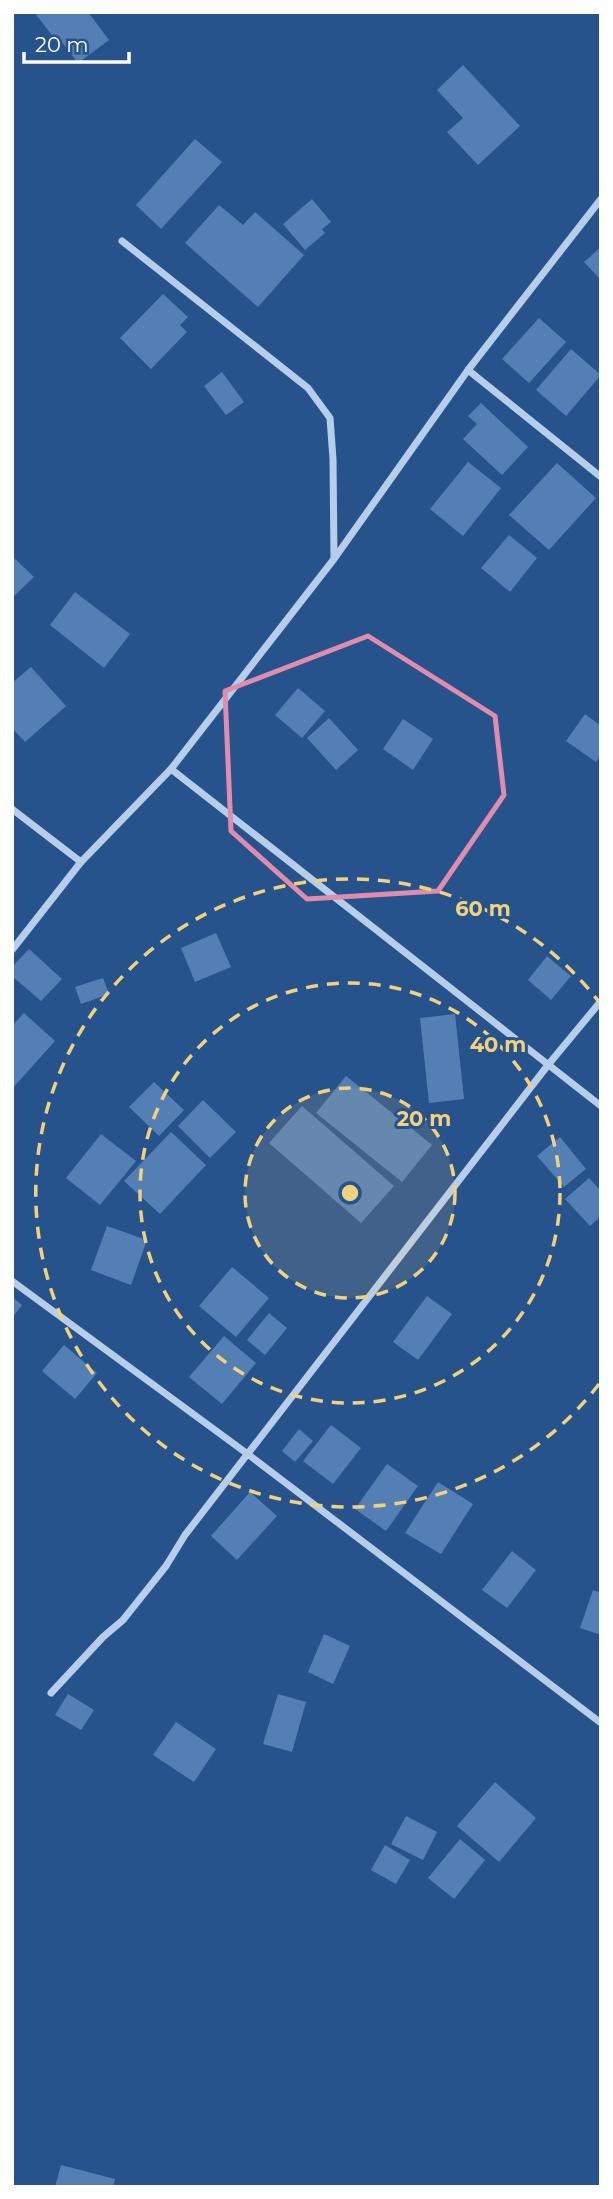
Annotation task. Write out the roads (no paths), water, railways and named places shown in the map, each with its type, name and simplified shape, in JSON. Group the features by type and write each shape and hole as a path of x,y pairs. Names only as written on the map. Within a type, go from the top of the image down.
{"street":[{"path":"12,950 80,862 171,769 334,559 468,370 601,200"},
{"path":"122,241 308,388 330,418 334,559"},
{"path":"468,370 601,477"},
{"path":"171,769 601,1106"},
{"path":"12,809 80,862"},
{"path":"51,1693 103,1637 123,1620 166,1566 185,1535 548,1065 601,1001"},
{"path":"12,1280 249,1455 601,1723"}]}
